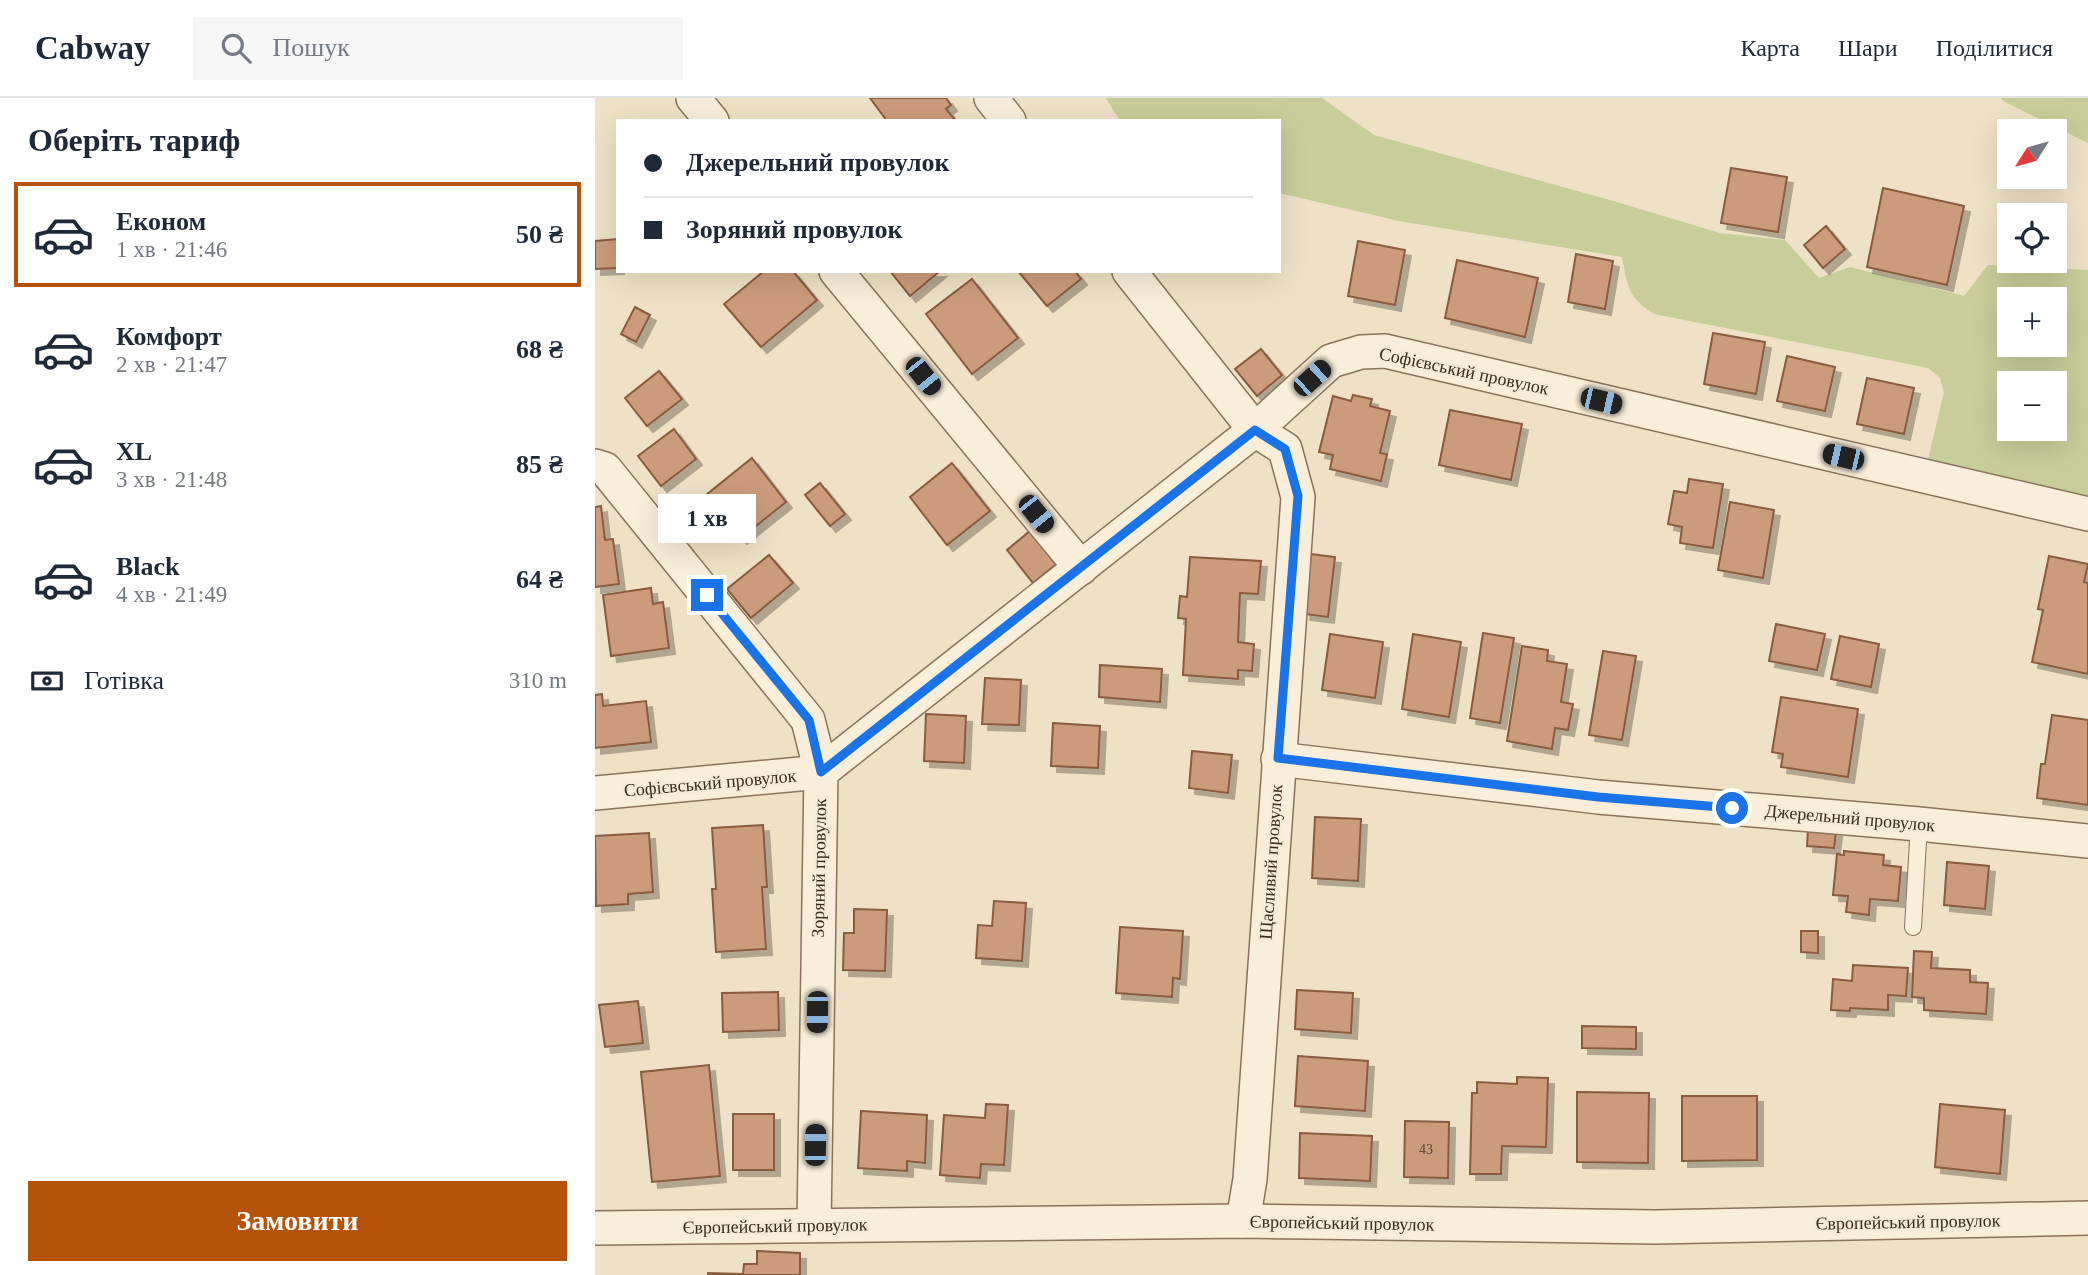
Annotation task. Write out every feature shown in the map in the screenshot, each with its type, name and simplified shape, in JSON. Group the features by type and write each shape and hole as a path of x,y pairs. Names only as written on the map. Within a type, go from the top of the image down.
{"street":[{"path":"693,98 710,119"},
{"path":"991,98 1007,119"},
{"path":"838,273 1081,568"},
{"name":"Щасливий провулок","path":"1131,273 1255,430 1285,449 1298,496 1250,1180 1243,1221"},
{"name":"Софієвський провулок","path":"595,793 821,772 1255,430 1331,361 1361,352 1385,351 2088,514"},
{"name":"Зоряний провулок","path":"595,466 605,469 809,720 821,772 814,1225"},
{"name":"Джерельний провулок","path":"1278,758 1598,797 2088,841"},
{"name":"Європейський провулок","path":"595,1228 1243,1221 1655,1227 2088,1218"}],"lane":[{"path":"1913,927 1919,824"}],"green space":[{"path":"1106,98 1322,98 1374,135 1720,233 1785,240 1819,278 1850,267 1964,296 1988,265 1997,265 1997,273 2067,273 2067,269 2088,270 2088,514 1924,476 1944,392 1940,378 1928,368 1654,314 1639,302 1630,290 1622,257 1399,221 1281,193 1281,119 1119,119"},
{"path":"2001,98 2088,98 2088,143 2067,133 2067,119 2039,119"}],"building":[{"path":"870,98 946,98 951,105 946,109 954,119 886,119"},
{"path":"1731,168 1787,177 1778,232 1721,223"},
{"path":"1883,188 1964,206 1947,285 1867,267"},
{"path":"1826,226 1845,249 1823,268 1804,245"},
{"path":"616,239 616,268 595,269 595,241"},
{"path":"1358,241 1405,250 1395,305 1348,296"},
{"path":"1576,254 1613,261 1605,309 1568,302"},
{"path":"1457,260 1538,278 1525,337 1445,318"},
{"path":"762,273 795,273 817,300 761,347 724,304"},
{"path":"892,273 938,273 910,296"},
{"path":"1020,273 1076,273 1081,279 1047,306"},
{"path":"972,279 1018,338 972,374 926,314"},
{"path":"635,307 650,315 636,342 621,334"},
{"path":"1713,333 1765,342 1756,394 1704,384"},
{"path":"1261,349 1282,375 1257,396 1235,369"},
{"path":"1787,356 1835,367 1825,411 1777,401"},
{"path":"659,371 682,399 647,426 625,398"},
{"path":"1867,378 1914,388 1904,434 1857,424"},
{"path":"1353,395 1372,399 1370,406 1390,411 1380,453 1387,454 1381,481 1330,469 1333,455 1319,452 1333,396 1351,401"},
{"path":"1450,410 1522,424 1511,480 1439,465"},
{"path":"674,429 696,459 661,486 638,456"},
{"path":"752,458 786,502 741,538 706,495"},
{"path":"952,463 990,511 947,545 910,497"},
{"path":"1689,479 1723,484 1713,548 1680,543 1682,527 1668,524 1674,491 1687,493"},
{"path":"820,483 845,514 830,526 805,495"},
{"path":"1730,502 1774,510 1763,578 1718,570"},
{"path":"601,506 605,540 613,539 619,584 595,587 595,507"},
{"path":"1037,525 1064,558 1033,583 1007,550"},
{"path":"1311,554 1335,557 1328,617 1304,614"},
{"path":"769,555 793,583 751,618 727,589"},
{"path":"2049,556 2088,564 2084,582 2088,583 2088,674 2032,662 2043,610 2038,609"},
{"path":"1190,557 1261,561 1258,594 1240,593 1238,642 1254,644 1252,671 1238,670 1238,679 1183,675 1186,619 1178,618 1180,596 1187,597"},
{"path":"651,588 653,604 663,602 669,648 611,656 603,595"},
{"path":"1776,624 1825,634 1817,670 1769,661"},
{"path":"1483,633 1514,638 1500,723 1470,718"},
{"path":"1330,634 1383,642 1375,698 1322,690"},
{"path":"1413,634 1461,642 1449,717 1402,709"},
{"path":"1840,636 1879,644 1871,687 1831,679"},
{"path":"1522,646 1548,650 1547,661 1567,664 1561,702 1573,704 1568,730 1555,728 1552,749 1507,741"},
{"path":"1603,651 1636,656 1622,740 1589,735"},
{"path":"1100,665 1162,669 1160,702 1099,697"},
{"path":"985,678 1021,680 1019,725 982,724"},
{"path":"602,694 603,706 646,701 651,742 595,748 595,695"},
{"path":"1781,697 1858,709 1848,777 1781,767 1783,754 1772,752"},
{"path":"926,714 966,716 964,763 924,761"},
{"path":"2052,715 2088,720 2088,805 2037,798 2041,764 2045,764"},
{"path":"1053,723 1100,726 1098,768 1051,766"},
{"path":"1192,751 1232,755 1228,793 1189,788"},
{"path":"1315,817 1361,819 1358,881 1312,878"},
{"path":"763,825 767,887 762,887 766,949 716,952 712,828"},
{"path":"1808,828 1836,831 1834,848 1807,846"},
{"path":"649,833 653,892 628,894 628,904 596,906 595,836"},
{"path":"1844,851 1884,855 1883,865 1901,867 1898,901 1870,899 1869,915 1846,912 1848,896 1833,895 1837,854 1844,855"},
{"path":"1947,862 1989,866 1985,909 1944,905"},
{"path":"994,901 1026,903 1022,961 976,958 978,925 992,926"},
{"path":"854,909 887,910 885,971 843,970 844,933 854,933"},
{"path":"1120,927 1183,931 1180,979 1173,978 1172,997 1116,993"},
{"path":"1801,931 1818,931 1818,953 1801,952"},
{"path":"1914,951 1932,952 1931,968 1970,970 1970,982 1988,983 1986,1014 1924,1010 1924,998 1912,997"},
{"path":"1853,965 1908,968 1906,996 1888,995 1888,1010 1831,1010 1833,979 1852,981"},
{"path":"1297,990 1353,993 1351,1033 1295,1029"},
{"path":"778,992 779,1030 723,1032 722,993"},
{"path":"638,1001 643,1043 605,1047 599,1005"},
{"path":"1582,1026 1636,1027 1636,1049 1582,1048"},
{"path":"1298,1056 1368,1061 1365,1111 1295,1106"},
{"path":"709,1065 720,1176 652,1182 641,1072"},
{"path":"1517,1077 1548,1078 1546,1147 1502,1146 1501,1174 1470,1174 1472,1093 1477,1093 1477,1082 1517,1084"},
{"path":"1577,1092 1649,1093 1648,1163 1577,1162"},
{"path":"1682,1096 1757,1096 1757,1160 1682,1161"},
{"path":"986,1104 1008,1105 1004,1165 981,1164 980,1178 940,1175 944,1115 985,1118"},
{"path":"1940,1104 2005,1110 2000,1174 1935,1167"},
{"path":"861,1111 927,1115 925,1163 907,1161 907,1171 858,1168"},
{"path":"733,1114 774,1114 774,1170 733,1170"},
{"path":"1405,1121 1449,1122 1448,1178 1404,1177"},
{"path":"1300,1133 1372,1136 1370,1181 1299,1178"},
{"path":"757,1251 800,1253 800,1275 708,1275 743,1274 744,1264 757,1264"}],"route":[{"path":"707,595 809,720 821,772 1255,430 1285,449 1298,496 1278,758 1598,797 1732,808"}]}
